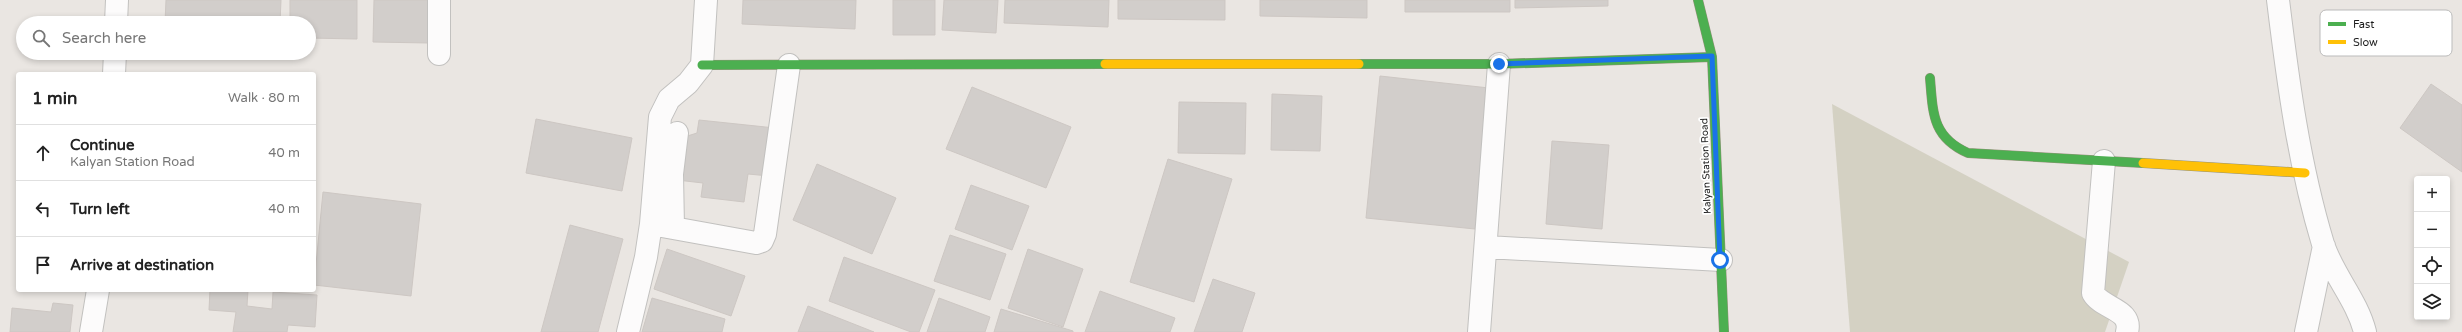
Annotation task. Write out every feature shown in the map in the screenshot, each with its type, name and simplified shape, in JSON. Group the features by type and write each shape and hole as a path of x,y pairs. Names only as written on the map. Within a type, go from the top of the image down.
{"street":[{"path":"116,16 117,0"},
{"path":"439,0 439,54"},
{"path":"628,332 646,257 651,224 660,117 669,99 688,83 702,65 706,0"},
{"name":"Kalyan Station Road","path":"1698,0 1712,56 1724,332"},
{"path":"2278,0 2289,91 2306,173 2324,246 2361,318 2365,332"},
{"path":"702,65 1499,64 1712,56"},
{"path":"114,72 115,60"},
{"path":"1479,332 1487,247 1499,64"},
{"path":"651,224 756,243 762,241 765,234 789,65"},
{"path":"1930,78 1935,121 1942,138 1954,148 1968,153 2306,173"},
{"path":"673,227 672,174 677,133"},
{"path":"2104,161 2093,293 2097,300 2121,312 2129,325 2127,332"},
{"path":"2306,332 2324,246"},
{"path":"1487,247 1720,260"},
{"path":"91,332 98,292"}],"shaded area":[{"path":"1832,104 2129,262 2105,332 1850,332"}],"building":[{"path":"166,0 281,0 280,16 165,16"},
{"path":"290,0 357,0 357,39 316,38 316,16 290,16"},
{"path":"374,0 430,0 429,43 373,42"},
{"path":"743,0 856,0 855,29 742,24"},
{"path":"893,0 935,0 935,35 893,35"},
{"path":"944,0 998,0 996,33 942,30"},
{"path":"1005,0 1109,0 1108,27 1004,23"},
{"path":"1118,0 1225,0 1225,20 1118,19"},
{"path":"1260,0 1367,0 1367,18 1260,16"},
{"path":"1405,0 1510,0 1510,12 1405,12"},
{"path":"1515,0 1608,0 1608,6 1515,8"},
{"path":"1380,76 1489,88 1475,229 1366,218"},
{"path":"2431,84 2462,105 2462,172 2400,128"},
{"path":"972,87 1071,127 1046,188 946,149"},
{"path":"1272,94 1322,96 1320,151 1271,150"},
{"path":"1179,102 1246,103 1245,154 1178,153"},
{"path":"536,119 632,138 622,191 526,173"},
{"path":"699,120 775,128 769,176 748,174 744,202 701,197 703,183 677,180 681,138 697,133"},
{"path":"1552,141 1609,145 1602,229 1546,224"},
{"path":"1168,159 1232,179 1194,302 1130,282"},
{"path":"817,164 896,198 872,254 793,220"},
{"path":"971,185 1029,206 1012,250 955,229"},
{"path":"323,192 421,204 411,296 316,285 316,264"},
{"path":"570,225 623,239 598,332 541,332"},
{"path":"950,235 1006,254 990,300 934,281"},
{"path":"667,249 745,276 731,316 654,289"},
{"path":"1028,249 1083,269 1063,327 1008,308"},
{"path":"844,257 935,290 919,332 911,332 829,301"},
{"path":"1213,279 1255,293 1242,332 1194,332"},
{"path":"1100,291 1175,318 1170,332 1085,332"},
{"path":"210,292 248,292 247,306 272,309 273,292 317,295 315,327 288,325 287,332 233,332 236,312 209,310"},
{"path":"652,298 725,319 722,332 642,332"},
{"path":"939,298 990,317 985,332 927,332"},
{"path":"53,303 73,305 70,332 10,332 12,308 51,312"},
{"path":"808,306 874,332 798,332"},
{"path":"1001,309 1073,331 1073,332 994,332"}],"traffic: fast":[{"path":"1698,0 1712,57 1724,332"},
{"path":"1359,64 1499,64 1712,57"},
{"path":"702,65 1105,64"},
{"path":"1930,78 1934,113 1941,131 1956,147 1968,153 2143,163"}],"traffic: slow":[{"path":"1105,64 1359,64"},
{"path":"2143,163 2305,173"}],"route":[{"path":"1499,64 1712,56 1720,260"}]}
